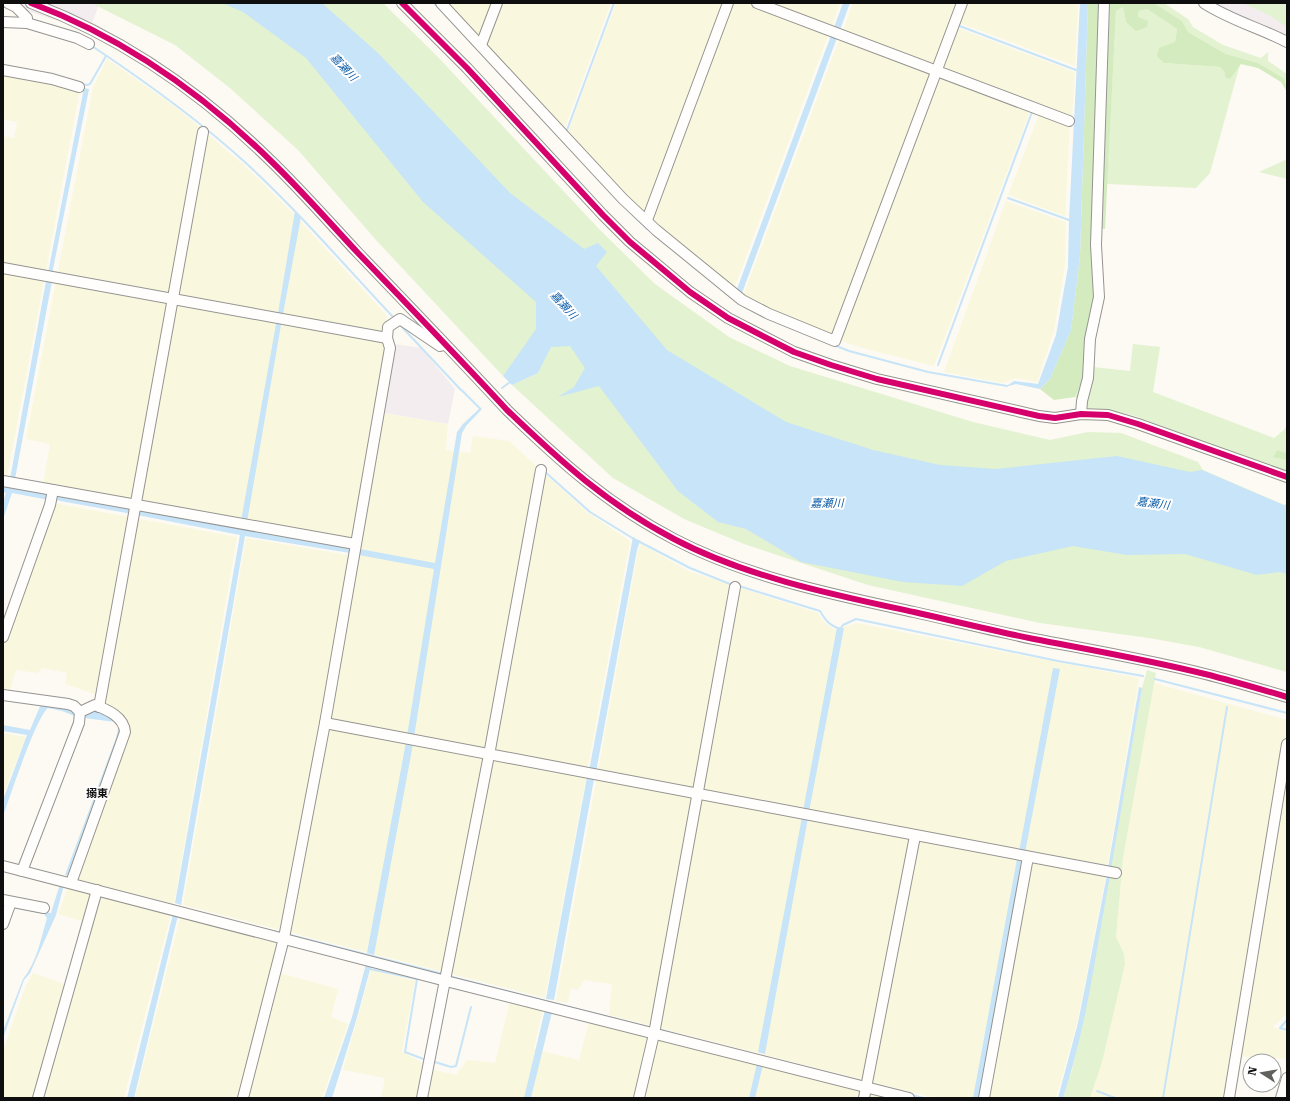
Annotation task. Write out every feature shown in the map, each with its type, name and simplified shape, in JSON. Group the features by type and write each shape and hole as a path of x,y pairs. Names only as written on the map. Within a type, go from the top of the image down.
{"street":[{"path":"8,3 16,7 27,18 27,23"},
{"path":"31,3 64,15 125,47 158,68 212,109 271,161 507,410 543,445 590,487 640,520 676,540 707,554 774,577 869,602 1033,639 1151,661 1207,674 1287,697"},
{"path":"402,3 467,68 603,215 630,242 690,292 728,318 794,352 878,379 1039,416 1055,418 1081,414 1108,415 1138,424 1287,477"},
{"path":"441,3 482,45 623,199 656,230 742,300 768,314 835,341 962,3"},
{"path":"482,45 498,3"},
{"path":"647,220 728,3"},
{"path":"757,3 1070,121"},
{"path":"1081,414 1082,401 1088,378 1090,339 1099,298 1096,245 1104,3"},
{"path":"1204,3 1225,16 1269,33 1287,42"},
{"path":"3,22 27,23 77,38 89,44"},
{"path":"3,70 52,79 79,87"},
{"path":"99,707 137,504 203,132"},
{"path":"3,268 387,338"},
{"path":"243,1098 284,938 324,723 390,348 387,338 388,327 400,319 440,346 446,345"},
{"path":"422,1098 489,755 541,470"},
{"path":"3,481 355,544"},
{"path":"3,637 54,490"},
{"path":"639,1098 654,1034 735,587"},
{"path":"3,695 68,704 74,706 80,712"},
{"path":"71,883 125,732 125,725 122,719 99,707 91,706 80,712"},
{"path":"22,871 78,723 80,712"},
{"path":"324,723 1116,873"},
{"path":"1229,1098 1287,744"},
{"path":"864,1098 915,836"},
{"path":"984,1098 1028,857"},
{"path":"3,866 446,981 910,1098"},
{"path":"38,1098 96,890"},
{"path":"3,924 7,901 44,908"},
{"path":"1281,1098 1287,1078"}],"shaded area":[{"path":"3,3 115,3 98,7 89,31"},
{"path":"1210,3 1287,3 1287,39"},
{"path":"395,344 421,348 455,389 448,424 384,413"}],"green space":[{"path":"91,3 240,3 315,60 547,305 543,327 515,367 503,376 376,240 298,150 230,88 175,45"},
{"path":"309,3 383,3 438,57 598,228 655,284 729,337 790,366 973,422 1050,440 1088,432 1121,433 1198,462 1203,470 1284,505 808,499 577,259"},
{"path":"446,3 494,3 480,39"},
{"path":"501,3 611,3 564,130 485,45"},
{"path":"616,3 725,3 646,216 567,134"},
{"path":"731,3 750,3 829,33 734,289 650,221"},
{"path":"763,3 840,3 831,29"},
{"path":"853,3 959,3 934,68 842,33"},
{"path":"964,3 1078,3 1075,66 957,22"},
{"path":"1088,3 1102,3 1091,248 1096,298 1084,377 1075,397 1054,400 1040,389 1050,379 1071,330 1080,256"},
{"path":"1110,3 1154,3 1182,21 1188,32 1226,54 1258,63 1285,79 1287,92 1281,82 1258,68 1241,64 1230,79 1225,77 1225,72 1220,67 1164,63 1157,56 1159,48 1175,42 1177,29 1147,9 1139,11 1138,17 1148,21 1147,27 1136,31 1126,22 1123,7 1116,11 1105,229 1100,228"},
{"path":"1154,3 1164,3 1188,19 1193,27 1223,45 1261,58 1268,52 1268,61 1287,74 1287,82 1285,79 1258,63 1226,54 1188,32 1182,21"},
{"path":"1242,3 1282,3 1287,5 1287,27 1269,15"},
{"path":"1123,7 1126,22 1138,17 1139,11 1147,9 1177,29 1175,42 1164,63 1221,67 1225,72 1240,64 1210,173 1196,188 1107,184 1116,11"},
{"path":"955,27 1075,72 1072,119 939,70"},
{"path":"840,37 933,72 833,337 774,312 743,296"},
{"path":"107,59 177,108 245,166 294,214 387,316 381,341 386,350 353,538 43,484 50,444 26,439 93,87"},
{"path":"3,72 80,89 3,499 3,136 14,138 17,122 3,119"},
{"path":"938,74 1031,109 934,366 869,350 838,340"},
{"path":"1040,112 1070,123 1065,216 1008,195"},
{"path":"1287,159 1287,179 1259,172"},
{"path":"1006,201 1066,222 1065,265 1054,331 1037,382 1016,378 1003,383 944,372"},
{"path":"571,336 602,378 1079,525 1287,560 1287,672 1199,647 1149,638 1040,623 868,585 744,544 684,519 613,478 512,385 538,373 550,347"},
{"path":"1094,337 1093,367 1130,371 1133,344 1160,347 1153,392 1274,438 1285,429 1287,423 1287,453 1277,450 1274,456 1287,460 1287,472 1135,416 1111,410 1086,408 1075,397 1084,377"},
{"path":"384,413 448,424 446,450 470,453 473,436 509,441 587,512 630,541 545,998 183,905 246,538 359,557"},
{"path":"1277,450 1287,453 1287,460 1273,457"},
{"path":"54,503 237,537 174,904 76,879 128,728 124,717 102,706 103,697 65,684 67,673 43,668 37,673 16,670 9,694 3,693 3,638"},
{"path":"641,544 688,571 818,613 823,621 835,630 856,623 1139,678 1106,875 1077,1023 1056,1098 935,1098 609,1015 612,984 584,980 578,990 571,988 568,1003 556,1001 638,551"},
{"path":"1147,670 1156,673 1123,858 1116,937 1124,954 1125,964 1102,1062 1090,1098 1063,1098 1072,1070 1083,1023 1142,688"},
{"path":"1154,683 1287,720 1287,1013 1273,1027 1287,1032 1287,1059 1282,1059 1282,1053 1242,1053 1242,1056 1233,1056 1227,1098 1090,1098 1102,1062 1124,954 1116,937 1123,858"},
{"path":"3,733 26,737 3,795"},
{"path":"68,887 171,914 124,1098 3,1098 3,1051 25,988 33,973 73,987 89,923 58,914"},
{"path":"180,917 281,941 273,971 338,989 331,1017 348,1024 322,1098 135,1098"},
{"path":"371,970 415,981 402,1051 434,1070 456,1075 467,1060 495,1063 510,1001 542,1011 534,1049 579,1060 589,1022 891,1098 381,1098 385,1078 343,1070"}],"water":[{"name":"嘉瀬川","path":"222,3 322,3 379,54 510,193 584,249 598,243 607,252 596,266 667,350 786,422 873,450 940,465 996,469 1117,456 1190,472 1202,470 1284,505 1287,504 1287,574 1280,572 1257,575 1185,554 1127,555 1073,546 1006,561 962,586 903,582 801,562 746,529 718,522 678,491 599,386 558,397 574,387 585,368 570,346 551,347 538,373 512,385 503,376 536,329 536,302 423,202 306,58 243,12"},
{"path":"843,3 850,3 742,293 737,289"},
{"path":"1080,3 1088,3 1080,256 1071,330 1050,379 1040,389 1016,384 1005,387 1014,381 1038,384 1056,335 1068,267"},
{"path":"84,88 89,89 52,274 48,273"},
{"path":"295,211 301,217 283,314 278,313"},
{"path":"46,281 52,281 15,479 10,479"},
{"path":"279,321 281,325 247,522 241,521 276,324"},
{"path":"462,389 482,409 466,426 462,433 414,737 407,736 434,569 359,555 360,549 435,563 457,432 479,409 460,390"},
{"path":"3,485 49,495 49,500 12,493 3,519 3,502 6,493 3,492"},
{"path":"56,495 133,509 132,514 55,500"},
{"path":"139,510 351,547 350,553 245,536 181,905 175,903 240,535 137,515"},
{"path":"633,537 640,541 637,550 596,772 589,771"},
{"path":"837,627 844,628 809,812 803,811"},
{"path":"1053,668 1060,669 1025,853 1019,852"},
{"path":"1139,687 1142,688 1111,869 1108,868"},
{"path":"41,704 94,709 120,723 117,725 115,722 77,717 62,711 48,708 43,714 30,741 3,816 3,800 27,735 3,731 3,725 30,730"},
{"path":"118,729 121,729 69,876 65,875 116,738"},
{"path":"406,742 413,744 374,955 367,953"},
{"path":"587,777 594,779 554,1000 546,999"},
{"path":"802,817 808,818 765,1054 758,1052"},
{"path":"1017,859 1024,860 980,1098 973,1098"},
{"path":"1107,875 1110,876 1085,1016 1063,1098 1058,1098 1078,1023"},
{"path":"60,884 64,885 56,915 30,973 24,980 3,1038 3,1031 23,979 35,958 47,918 44,914 13,908 14,906 51,913"},
{"path":"173,914 178,915 134,1098 127,1098"},
{"path":"366,964 371,966 332,1098 324,1098 352,1017"},
{"path":"545,1010 552,1012 531,1098 524,1098"},
{"path":"757,1063 763,1065 755,1098 749,1098"}],"waterway":[{"path":"434,3 477,49"},
{"path":"567,130 614,3"},
{"path":"957,25 1076,70"},
{"path":"92,46 172,102 247,164 304,220 394,318"},
{"path":"82,84 90,84 106,56"},
{"path":"938,365 1032,112"},
{"path":"1008,198 1069,220"},
{"path":"632,214 647,229"},
{"path":"400,325 461,390"},
{"path":"834,345 849,351 928,372 1007,386"},
{"path":"502,388 510,382"},
{"path":"544,471 590,512 634,539"},
{"path":"638,541 690,568 730,584"},
{"path":"739,586 820,611 828,622 840,629 843,625 856,619 1058,661 1143,676"},
{"path":"1155,679 1287,713"},
{"path":"1163,1098 1227,707"},
{"path":"252,926 281,933"},
{"path":"290,935 443,974"},
{"path":"370,969 417,979 405,1052 426,1060"},
{"path":"452,977 652,1028"},
{"path":"435,1062 451,1067 456,1066 471,1007"},
{"path":"1287,1020 1280,1028 1287,1030"},
{"path":"658,1029 686,1037"},
{"path":"1097,1091 1115,1098"},
{"path":"912,1095 923,1098"}],"cycle path":[{"path":"31,3 97,32 129,50 189,90 217,112 245,136 293,183 507,410 586,481 606,497 650,526 674,539 731,564 791,583 853,599 1019,636 1184,669 1226,679 1287,697"},
{"path":"402,3 467,68 603,215 630,242 690,292 728,318 794,352 877,379 1039,416 1055,418 1081,414 1108,415 1138,424 1287,477"}],"district":[{"name":"搦東","path":"97,793"}]}
